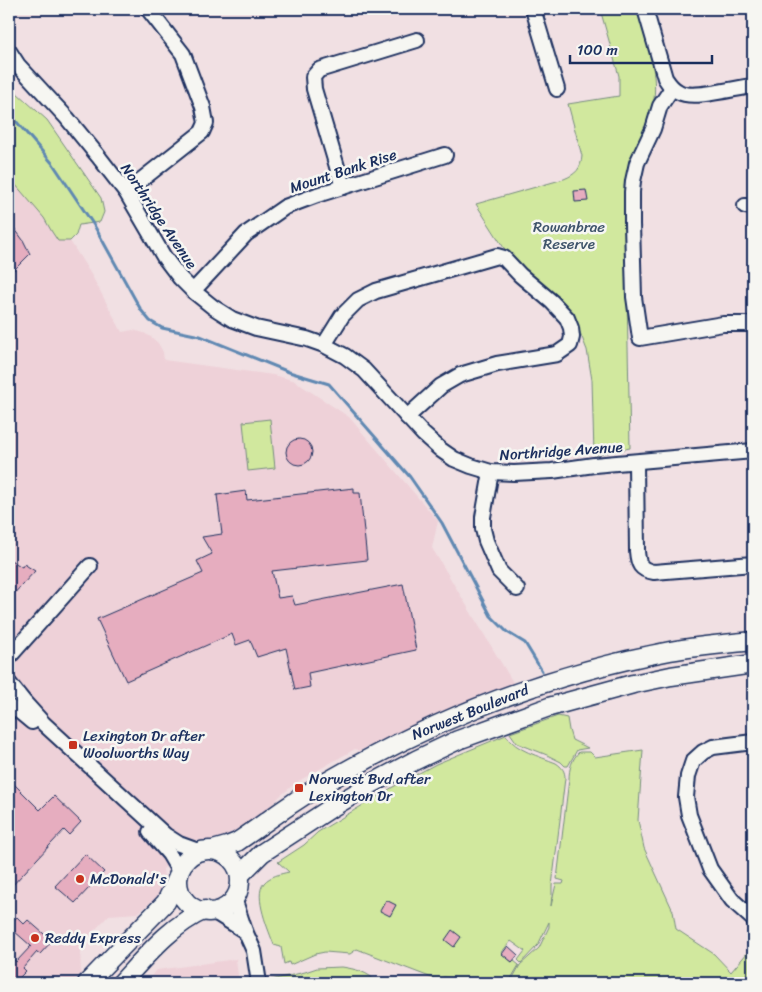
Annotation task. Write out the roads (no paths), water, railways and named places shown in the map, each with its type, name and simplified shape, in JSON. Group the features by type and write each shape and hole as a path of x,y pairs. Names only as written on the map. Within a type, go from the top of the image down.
{"main road":[{"name":"Norwest Boulevard","path":"207,851 237,842 292,804 353,766 448,719 534,686 570,675 671,651 753,641"},
{"name":"Norwest Boulevard","path":"240,875 262,852 331,808 373,783 458,740 548,707 633,684 671,676 753,664"},
{"path":"95,982 166,902 178,874 188,860 207,851 225,854 232,859 240,875 239,888 234,898 221,908 192,916 182,923 153,948 121,983"},
{"path":"178,874 181,893 187,902 197,909 209,911"},
{"path":"95,982 106,982 139,950 153,948"}],"street":[{"path":"126,192 202,132 206,123 203,107 183,54 148,9"},
{"path":"534,9 557,89"},
{"path":"645,9 665,78 672,88 678,92 693,95 753,86"},
{"path":"343,187 314,89 313,77 318,70 417,40"},
{"name":"Northridge Avenue","path":"9,51 18,65 67,118 126,192 164,257 193,291 213,307 232,318 256,328 307,339 345,356 364,370 429,440 454,459 491,472 514,473 753,452"},
{"path":"672,88 660,106 637,163 633,181 634,288 640,338 724,324 753,324"},
{"name":"Mount Bank Rise","path":"193,291 246,234 285,207 317,195 446,156"},
{"path":"324,345 342,316 358,300 376,291 497,256 504,258 567,318 571,328 572,337 570,345 557,354 497,364 460,375 441,386 407,417"},
{"path":"636,462 637,561 641,567 647,571 654,572 753,564"},
{"path":"491,472 483,517 483,529 499,571 517,589"},
{"path":"9,657 90,566"},
{"path":"9,683 24,704 44,724 165,835 179,844 207,851"},
{"path":"9,707 20,712 148,828 169,854 178,874"},
{"path":"753,742 712,747 703,752 693,761 688,776 686,797 689,815 710,869 732,900 753,919"},
{"path":"234,898 254,951 259,983"},
{"path":"209,911 245,931"}],"waterway":[{"path":"9,113 53,164 95,227 141,310 150,321 162,328 200,336 289,372 329,384 410,477 442,523 491,616 507,632 525,643 542,671"}],"place":[{"name":"Lexington Dr after Woolworths Way","path":"73,745"},
{"name":"Norwest Bvd after Lexington Dr","path":"299,788"},
{"name":"McDonald's","path":"80,879"},
{"name":"Reddy Express","path":"35,938"}],"park label":[{"name":"Rowanbrae Reserve","path":"569,236"}]}
